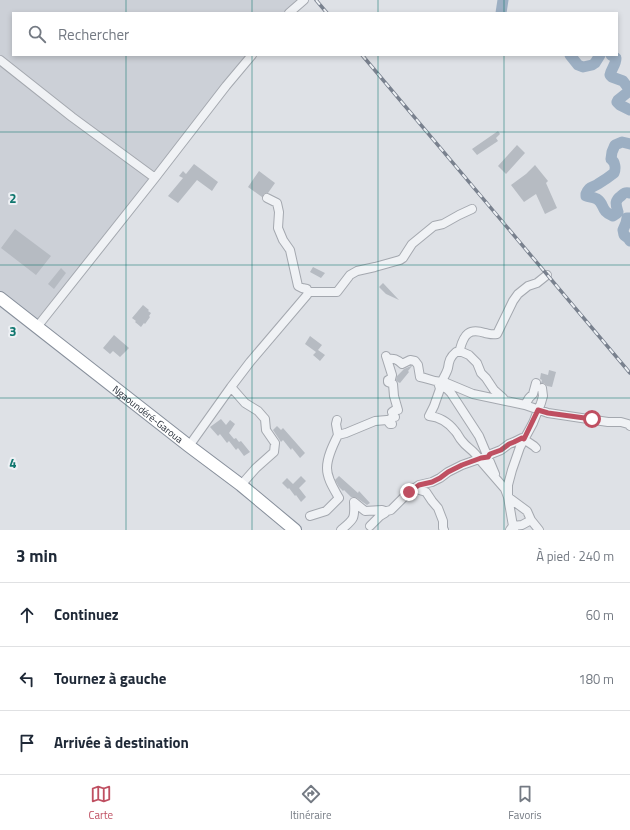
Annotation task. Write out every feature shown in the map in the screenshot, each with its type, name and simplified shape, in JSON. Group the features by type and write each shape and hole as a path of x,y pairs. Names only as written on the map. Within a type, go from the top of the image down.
{"highway":[{"name":"Ngaoundéré-Garoua","path":"0,298 241,486 295,530"}],"street":[{"path":"290,12 304,0"},
{"path":"36,327 251,56"},
{"path":"0,60 72,117 155,178"},
{"path":"268,198 277,203 279,212 278,228 283,240 290,250 298,286 307,289 308,292 337,292 350,275 357,271 400,260 412,244 434,226 443,224 472,210"},
{"path":"462,352 460,349 461,343 470,331 492,335 497,334 518,294 528,286 537,283 548,274"},
{"path":"189,446 250,362 308,292"},
{"path":"506,400 494,390 481,373 477,363 469,355 462,352 456,352 452,355 449,361 448,368 440,384 434,406 429,416 442,419 456,431 462,442 476,454 479,460 505,488 508,497 527,511 531,520 539,530"},
{"path":"338,435 375,421 387,420 390,424 392,424 390,419 395,417 392,412 398,410 394,396 394,384 388,382 392,375 386,358 398,359 402,364 410,360 415,361 418,365 420,377 473,394 506,400 559,415 608,422 622,422 629,425"},
{"path":"440,384 451,393 479,436 497,479"},
{"path":"525,405 539,385 543,396 524,439 508,485 512,529 531,520"},
{"path":"231,387 245,403 258,411 265,419 266,430 275,443 274,452 256,468 241,486"},
{"path":"310,516 326,511 339,498 330,482 327,469 330,453 338,435 336,424 337,420"},
{"path":"370,526 380,516 391,510 413,488 432,482 462,465 488,457 490,454 501,450 509,444 522,438 524,439"},
{"path":"524,439 536,448"},
{"path":"413,488 426,492 438,508 443,521 444,530"},
{"path":"341,530 353,518 355,512 354,502 365,511 382,510 385,511 385,513"}],"shaded area":[{"path":"0,0 306,0 296,12 12,12 12,56 255,56 37,327 0,298"}],"building":[{"path":"498,131 500,134 496,138 498,141 477,155 472,149"},
{"path":"517,145 525,153 506,174 498,166"},
{"path":"194,164 218,182 212,191 197,180 178,203 168,196 183,178 179,176 183,171 186,174"},
{"path":"535,165 548,181 546,183 557,208 545,214 536,194 524,202 511,185"},
{"path":"259,171 275,183 268,193 264,194 262,197 248,187"},
{"path":"15,229 51,256 36,275 1,248"},
{"path":"313,267 325,273 321,278 310,272"},
{"path":"61,268 66,273 54,289 48,284"},
{"path":"383,283 399,300 386,294 379,287"},
{"path":"143,305 151,313 145,324 144,323 141,327 132,318"},
{"path":"114,335 129,348 120,357 113,351 110,354 103,348"},
{"path":"310,336 322,345 318,350 325,355 320,361 313,355 316,352 305,344"},
{"path":"411,366 408,371 409,372 400,383 398,382 396,380 397,376 404,369"},
{"path":"549,370 556,372 552,387 541,383 542,380 540,379 541,373 548,375"},
{"path":"221,419 226,425 230,420 235,424 229,433 234,439 236,438 239,442 241,441 250,452 244,456 238,448 236,450 229,441 227,443 220,434 218,436 210,427"},
{"path":"277,426 281,430 283,428 305,453 300,458 283,440 281,442 273,430"},
{"path":"301,476 306,481 299,488 306,497 301,502 289,488 288,489 282,483 287,478 293,484"},
{"path":"339,476 358,493 359,491 370,503 367,505 357,498 351,497 344,490 343,491 335,480"}],"waterway":[{"path":"501,12 503,0"},
{"path":"571,56 578,65 583,67 595,63 599,56"},
{"path":"613,56 616,58 610,75 623,81 629,89 628,92 617,102 630,110"},
{"path":"630,144 622,142 615,145 611,159 615,165 614,173 590,188 587,191 586,196 597,199 601,203 604,210 613,216 618,212 616,201 624,193 630,193"},
{"path":"630,218 627,218 623,230 624,235 630,241"}],"railway":[{"path":"316,0 326,12"},
{"path":"363,56 630,373"}],"route":[{"path":"409,492 413,488 432,482 462,465 488,457 490,454 501,450 509,444 522,438 524,439 538,410 548,413 592,419"}]}
